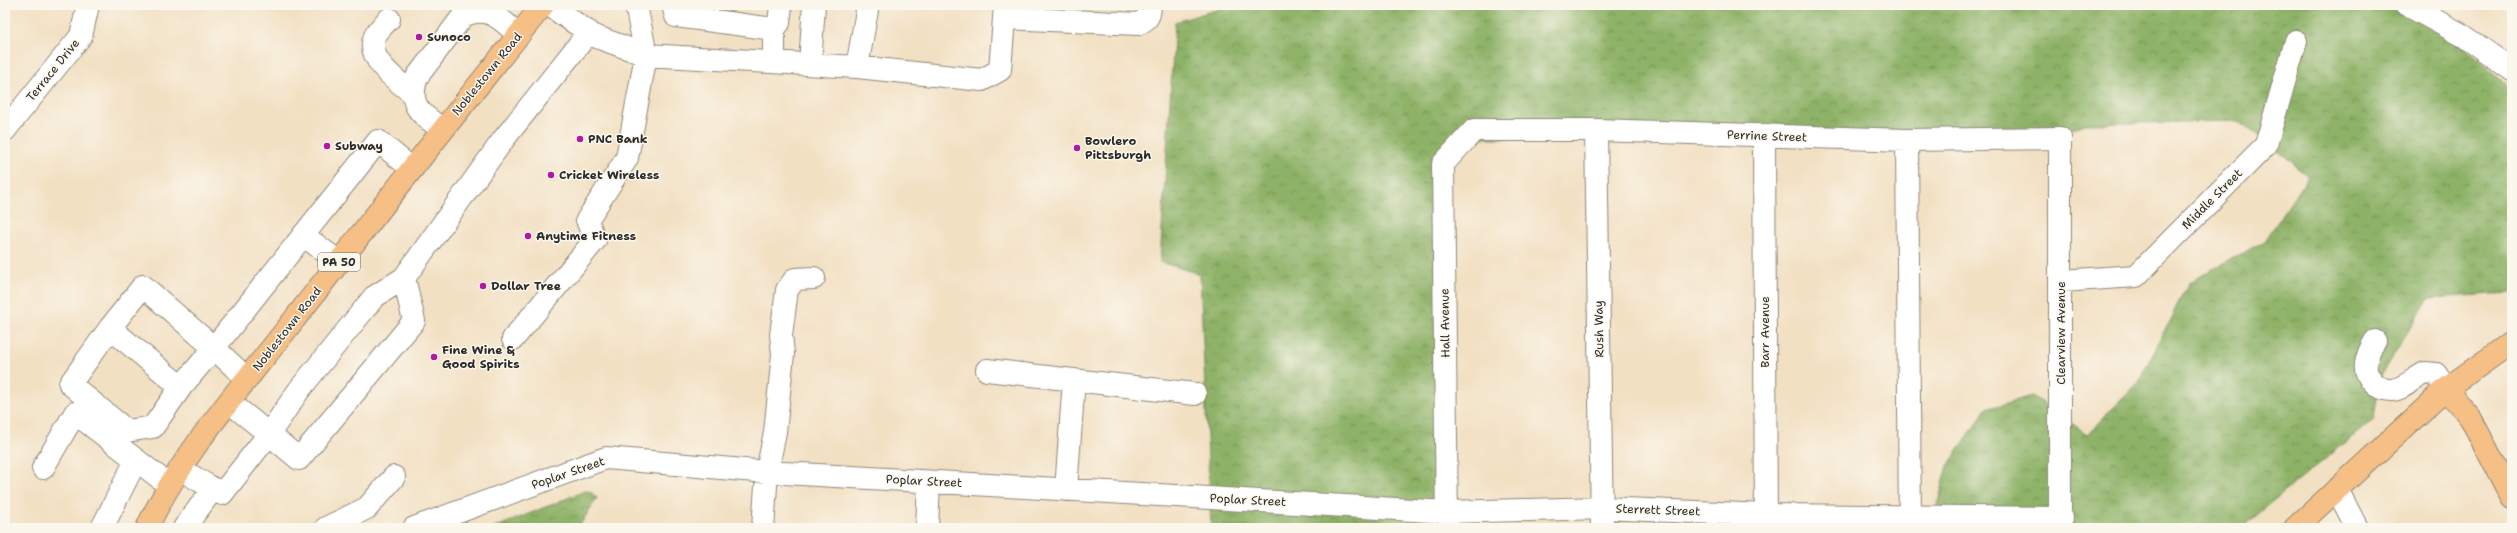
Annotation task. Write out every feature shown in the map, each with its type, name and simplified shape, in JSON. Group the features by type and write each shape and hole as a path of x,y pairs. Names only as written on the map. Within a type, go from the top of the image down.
{"main road":[{"name":"Noblestown Road","path":"147,528 175,477 229,402 411,168 543,5"},
{"path":"2295,528 2446,389 2512,342"},
{"path":"2446,389 2470,417 2512,498"}],"street":[{"name":"Terrace Drive","path":"5,130 81,36 88,5"},
{"path":"549,5 589,32 646,55 857,66 982,80 1000,70 1004,12 1138,24 1146,20 1150,14 1150,5"},
{"path":"513,339 595,240 587,220 627,158 646,55 636,5"},
{"path":"673,5 676,16 774,29"},
{"path":"774,62 774,29 779,23 781,5"},
{"path":"810,64 814,5"},
{"path":"857,66 868,5"},
{"path":"2407,5 2464,36 2512,70"},
{"path":"442,129 419,113 414,94 417,77 464,16 474,12 492,14 519,35"},
{"path":"389,19 375,36 374,51 389,74 414,94"},
{"path":"43,468 75,413 136,460 175,477 212,488 222,494 269,434 299,390 374,297 404,278 503,140 589,32"},
{"name":"Middle Street","path":"2061,281 2136,276 2266,145 2296,41"},
{"name":"Perrine Street","path":"1474,130 1596,130 1907,140 2060,138"},
{"name":"Hall Avenue","path":"1447,520 1443,164 1474,130"},
{"name":"Rush Way","path":"1596,130 1602,518"},
{"name":"Barr Avenue","path":"1764,136 1766,522"},
{"name":"Clearview Avenue","path":"2060,138 2061,523"},
{"path":"1907,140 1910,523"},
{"path":"247,380 214,348 143,286 110,328 70,384 127,431 153,427 181,387 214,348 378,141 411,168"},
{"path":"303,236 339,262"},
{"path":"229,402 299,458 414,321 404,278"},
{"path":"763,528 766,472 775,432 783,354 781,335 787,290 795,279 814,278"},
{"path":"110,328 181,387"},
{"path":"2375,341 2368,353 2365,366 2371,379 2379,387 2390,390 2398,389 2425,372 2436,374 2446,389"},
{"path":"986,370 1195,394"},
{"path":"1066,490 1074,380"},
{"name":"Poplar Street","path":"414,528 606,458 766,472 1066,490 1447,520"},
{"path":"102,528 136,460"},
{"path":"326,528 367,508 394,477"},
{"path":"927,528 929,482"},
{"path":"184,528 212,488"},
{"path":"2337,489 2357,528"},
{"name":"Sterrett Street","path":"1447,520 1602,518 1766,522 2061,523"}],"green space":[{"path":"1232,5 2418,5 2512,90 2512,293 2429,298 2380,376 2374,419 2241,528 1931,528 1948,466 1986,409 2032,396 2087,434 2138,383 2189,282 2265,241 2309,175 2239,121 2084,124 2054,135 1464,138 1443,175 1447,528 1211,528 1200,274 1160,262 1175,22"},
{"path":"585,491 591,492 597,498 578,528 494,528"}],"place":[{"name":"Sunoco","path":"419,37"},
{"name":"PNC Bank","path":"580,139"},
{"name":"Subway","path":"327,146"},
{"name":"Bowlero Pittsburgh","path":"1077,148"},
{"name":"Cricket Wireless","path":"551,175"},
{"name":"Anytime Fitness","path":"528,236"},
{"name":"Dollar Tree","path":"483,286"},
{"name":"Fine Wine & Good Spirits","path":"434,357"}]}
